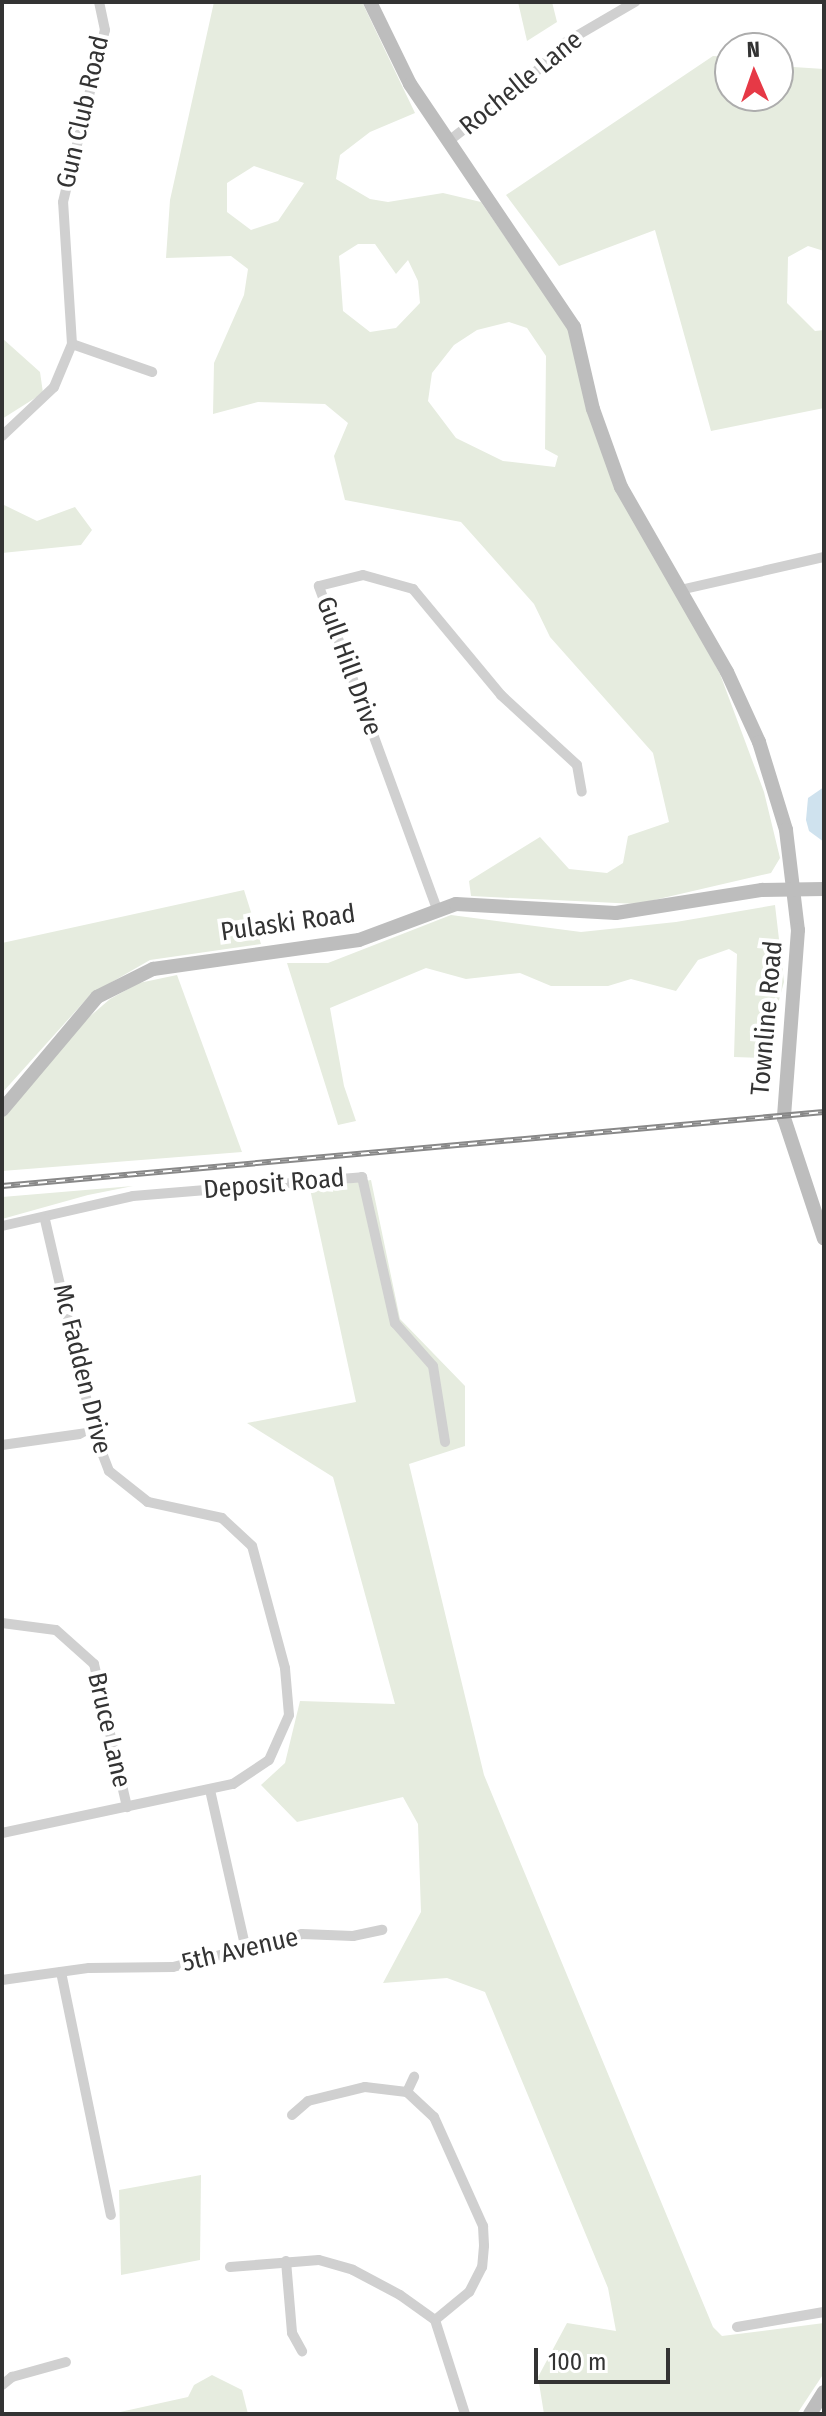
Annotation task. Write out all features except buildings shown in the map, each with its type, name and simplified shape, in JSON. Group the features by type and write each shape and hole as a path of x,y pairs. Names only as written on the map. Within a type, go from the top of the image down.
{"main road":[{"name":"Townline Road","path":"370,2 410,84 574,327 593,409 621,487 680,590 759,742 786,830 798,930 794,1020 782,1099 795,1159 824,1239"},
{"name":"Pulaski Road","path":"2,1110 97,997 153,969 359,940 437,909 503,903 616,913 738,893 824,889"},
{"path":"810,2414 824,2392"}],"street":[{"name":"Gun Club Road","path":"2,436 54,387 72,344 63,202 105,30 99,2"},
{"name":"Rochelle Lane","path":"450,140 531,77 561,45 635,2"},
{"path":"72,344 152,372"},
{"path":"680,590 824,557"},
{"name":"Gull Hill Drive","path":"437,909 319,586 363,575 413,589 501,695 577,765 582,792"},
{"name":"Deposit Road","path":"2,1226 37,1216 45,1220 133,1196 362,1177 395,1323 433,1366 445,1442"},
{"name":"Mc Fadden Drive","path":"2,1833 210,1790 252,1775 269,1760 289,1715 285,1668 259,1562 240,1531 222,1518 148,1502 130,1493 109,1471 94,1432 45,1220"},
{"path":"2,1445 94,1432"},
{"name":"Bruce Lane","path":"2,1623 56,1630 94,1664 127,1807"},
{"path":"210,1790 246,1950"},
{"name":"5th Avenue","path":"2,1980 61,1972 173,1967 302,1934 353,1936 382,1930"},
{"path":"61,1972 86,2076 84,2091 111,2215"},
{"path":"407,2092 414,2077"},
{"path":"292,2115 308,2101 365,2087 407,2092 444,2133 483,2226 482,2267 454,2307 435,2320"},
{"path":"230,2267 319,2260 353,2270 435,2320 465,2414"},
{"path":"286,2261 292,2333 302,2351"},
{"path":"737,2327 824,2312"},
{"path":"2,2385 12,2377 66,2362"}],"shaded area":[{"path":"214,2 362,2 415,113 370,132 340,155 336,179 370,199 388,202 443,193 481,202 571,333 610,471 720,674 764,792 780,858 771,873 637,904 471,896 469,881 540,837 569,869 607,873 623,863 628,836 669,822 653,753 550,637 534,604 461,522 345,500 334,456 348,423 325,404 258,402 213,414 214,363 244,295 248,269 231,256 166,258 170,200","holes":["254,166 304,183 278,221 251,230 227,212 227,183","358,244 375,244 396,274 408,260 418,281 420,303 396,328 370,332 343,311 339,256","509,322 527,328 546,356 545,449 558,456 555,467 503,461 456,438 428,401 432,373 454,345 477,330"]},
{"path":"518,2 552,2 557,22 527,41"},
{"path":"713,56 714,112 794,112 794,67 824,69 824,251 808,246 788,257 787,303 815,331 824,330 824,408 711,431 655,230 559,266 506,195"},
{"path":"2,338 40,372 43,393 2,419"},
{"path":"2,504 37,521 75,507 92,530 81,545 2,553"},
{"path":"244,890 261,944 150,960 91,994 2,1093 2,943"},
{"path":"775,905 784,982 763,1058 734,1057 737,954 729,949 698,960 676,991 631,979 608,986 551,986 520,973 466,979 426,968 330,1008 344,1086 356,1121 338,1125 287,963 328,963 451,915 581,932 676,922"},
{"path":"177,975 242,1152 2,1171 2,1118 73,1031 110,999 139,983"},
{"path":"371,1180 400,1319 465,1386 465,1446 409,1464 484,1775 713,2327 722,2336 824,2323 824,2373 797,2414 544,2414 538,2377 567,2323 616,2331 608,2288 485,1992 447,1978 383,1983 421,1912 418,1824 403,1797 297,1822 261,1785 285,1763 300,1701 395,1704 333,1477 247,1423 356,1402 310,1189"},
{"path":"133,1186 88,1195 2,1219 2,1197"},
{"path":"201,2175 200,2260 121,2275 119,2190"},
{"path":"212,2375 242,2390 248,2414 111,2414 188,2397 194,2385"}],"water":[{"path":"824,787 824,842 809,831 806,820 808,798"}],"railway":[{"path":"2,1186 824,1112"}]}
